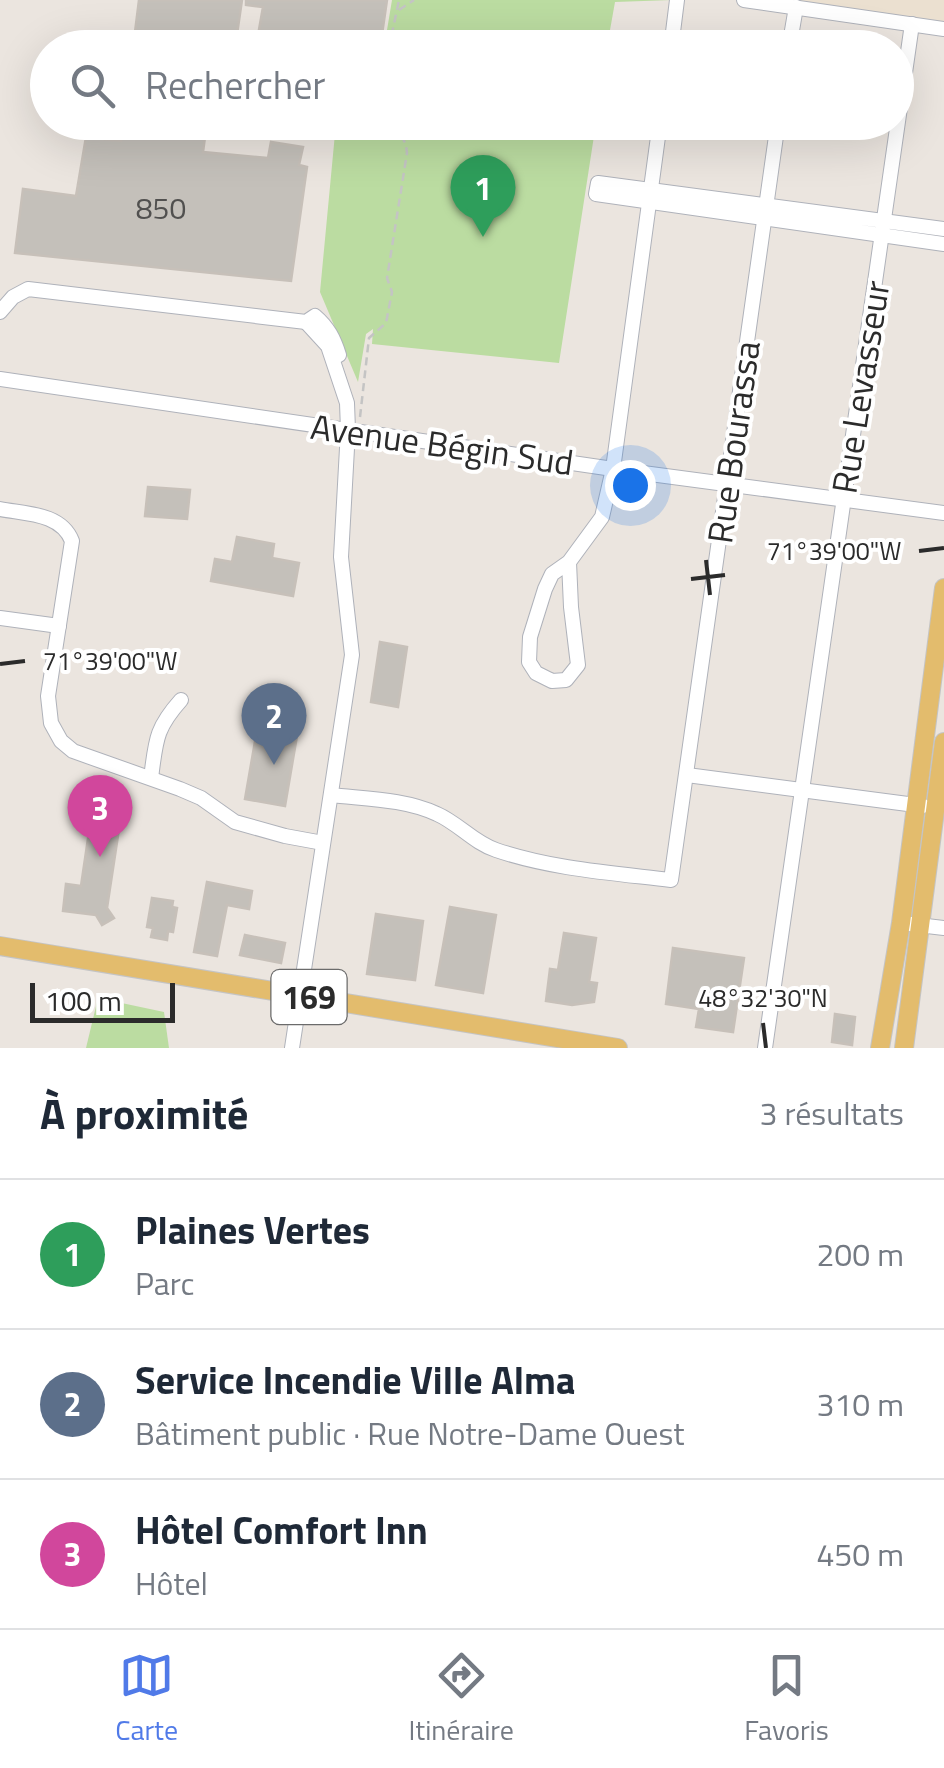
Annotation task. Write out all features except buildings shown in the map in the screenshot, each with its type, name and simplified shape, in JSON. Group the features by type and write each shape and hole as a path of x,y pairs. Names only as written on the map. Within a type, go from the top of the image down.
{"main road":[{"path":"880,1048 902,923 944,588"},
{"path":"904,1048 940,807 944,742"},
{"name":"169","path":"0,946 576,1046 618,1048"},
{"name":"169","path":"0,957 298,999"}],"street":[{"path":"673,30 677,0"},
{"path":"744,0 944,28"},
{"path":"792,30 796,8"},
{"name":"Rue Levasseur","path":"911,30 912,24"},
{"path":"569,562 578,665 566,680 552,681 536,673 529,662 530,636 552,574 569,562 602,517 613,470 658,140"},
{"name":"Rue Bourassa","path":"331,795 418,806 450,820 490,849 532,860 580,870 671,880 775,140"},
{"name":"Rue Levasseur","path":"765,1048 896,140"},
{"path":"650,197 884,227 944,229"},
{"path":"884,227 944,244"},
{"path":"0,312 28,289 306,322 314,316 332,336 357,416 341,557 352,655 292,1048"},
{"name":"Avenue Bégin Sud","path":"0,380 613,470 944,513"},
{"path":"0,508 60,523 72,541 48,696 51,723 61,741 73,751 201,798 235,822 323,843"},
{"path":"0,618 59,626"},
{"path":"151,778 158,731 181,700"},
{"path":"686,774 940,807"},
{"path":"902,923 944,928"}],"path":[{"path":"393,30 400,0"},
{"path":"398,11 414,0"},
{"path":"353,431 369,338 386,323 392,292 387,278 407,153 404,140"}],"shaded area":[{"path":"777,0 944,0 944,24"}],"green space":[{"path":"392,0 672,0 615,2 610,30 387,30"},
{"path":"334,140 593,140 559,363 372,344 373,329 366,334 358,382 320,292"},
{"path":"98,998 164,1012 169,1048 86,1048"}],"place":[{"name":"Plaines Vertes","path":"483,237"},
{"name":"Service Incendie Ville Alma","path":"274,765"},
{"name":"Hôtel Comfort Inn","path":"100,857"}]}
